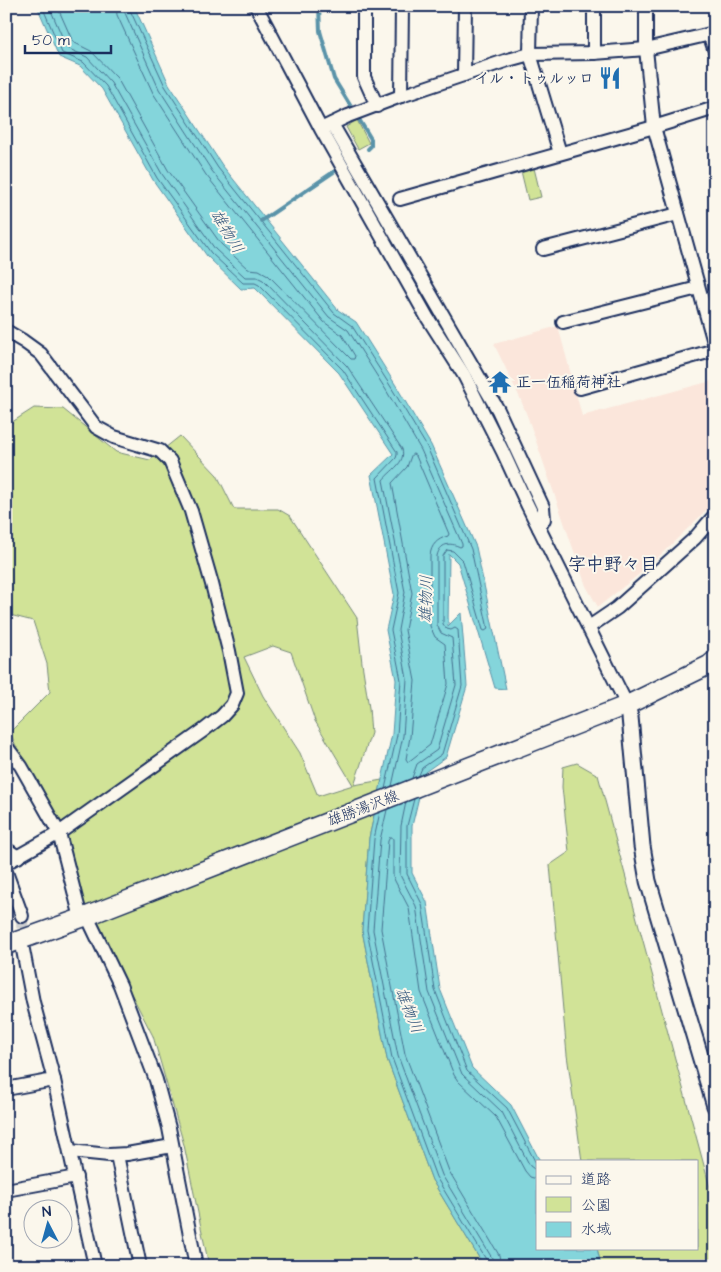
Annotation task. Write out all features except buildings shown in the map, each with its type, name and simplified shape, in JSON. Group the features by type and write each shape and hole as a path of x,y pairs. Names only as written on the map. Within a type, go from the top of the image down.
{"main road":[{"name":"雄勝湯沢線","path":"6,945 84,917 627,705 709,665 715,660"}],"street":[{"path":"256,6 326,127 427,317 464,375 627,705 630,717 642,846 648,880 715,1106"},
{"path":"364,6 364,77 377,106"},
{"path":"401,96 402,6"},
{"path":"464,75 465,6"},
{"path":"531,6 530,54 560,153"},
{"path":"594,6 594,53"},
{"path":"646,6 646,49 654,126 715,346"},
{"path":"326,127 401,96 530,54 594,53 646,49 712,34 715,51"},
{"path":"400,199 715,108"},
{"path":"543,249 678,214"},
{"path":"563,322 698,288"},
{"path":"6,331 41,354 96,427 114,437 160,451 170,461 191,512 228,651 237,693 232,705 222,716 59,833 6,863"},
{"path":"580,388 715,350"},
{"path":"589,627 616,608 696,538 715,515"},
{"path":"6,746 21,766 59,833 84,917 120,985 156,1080 169,1128 196,1266"},
{"path":"6,849 18,857"},
{"path":"6,872 22,916"},
{"path":"23,950 33,1002 54,1080 95,1266"},
{"path":"6,1089 54,1080"},
{"path":"70,1151 117,1155 172,1146"},
{"path":"117,1155 140,1266"},
{"path":"6,1190 76,1177"}],"shaded area":[{"path":"558,326 582,416 715,380 715,502 647,568 598,607 586,586 528,418 494,344"}],"green space":[{"path":"357,120 369,143 358,149 346,127"},
{"path":"534,168 541,197 528,200 521,171"},
{"path":"34,408 63,409 116,452 150,460 180,436 217,475 234,509 278,509 290,516 357,618 371,733 354,785 382,780 369,838 362,930 387,1059 432,1180 484,1266 209,1266 184,1145 153,1036 85,904 10,732 50,692 47,664 33,621 6,614 6,426","holes":["273,646 291,652 315,721 353,785 318,796 300,753 263,696 244,657"]},
{"path":"577,763 598,775 715,1206 715,1266 601,1266 597,1250 698,1250 698,1160 582,1160 567,1055 550,865 569,852 562,787 563,767"}],"water":[{"name":"雄物川","path":"37,6 134,6 169,84 222,165 338,310 356,322 431,445 476,547 506,689 495,688 458,563 449,554 448,626 461,613 467,686 446,757 425,772 412,826 412,873 427,902 440,989 472,1068 511,1105 539,1160 536,1160 536,1250 597,1250 601,1266 484,1266 432,1180 387,1059 362,930 369,838 392,734 396,680 386,630 394,594 371,475 393,454 339,373 255,288 241,289 207,256 153,180 102,89 80,66 59,57"}],"waterway":[{"path":"319,6 320,31 334,79 353,110"},
{"path":"357,116 371,139 371,146 368,149"},
{"path":"261,221 335,171"}],"tunnel":[{"path":"22,916 23,947"}],"place":[{"name":"イル・トゥルッロ","path":"610,78"},
{"name":"正一伍稲荷神社","path":"500,382"}],"district":[{"name":"字中野々目","path":"613,564"}]}
